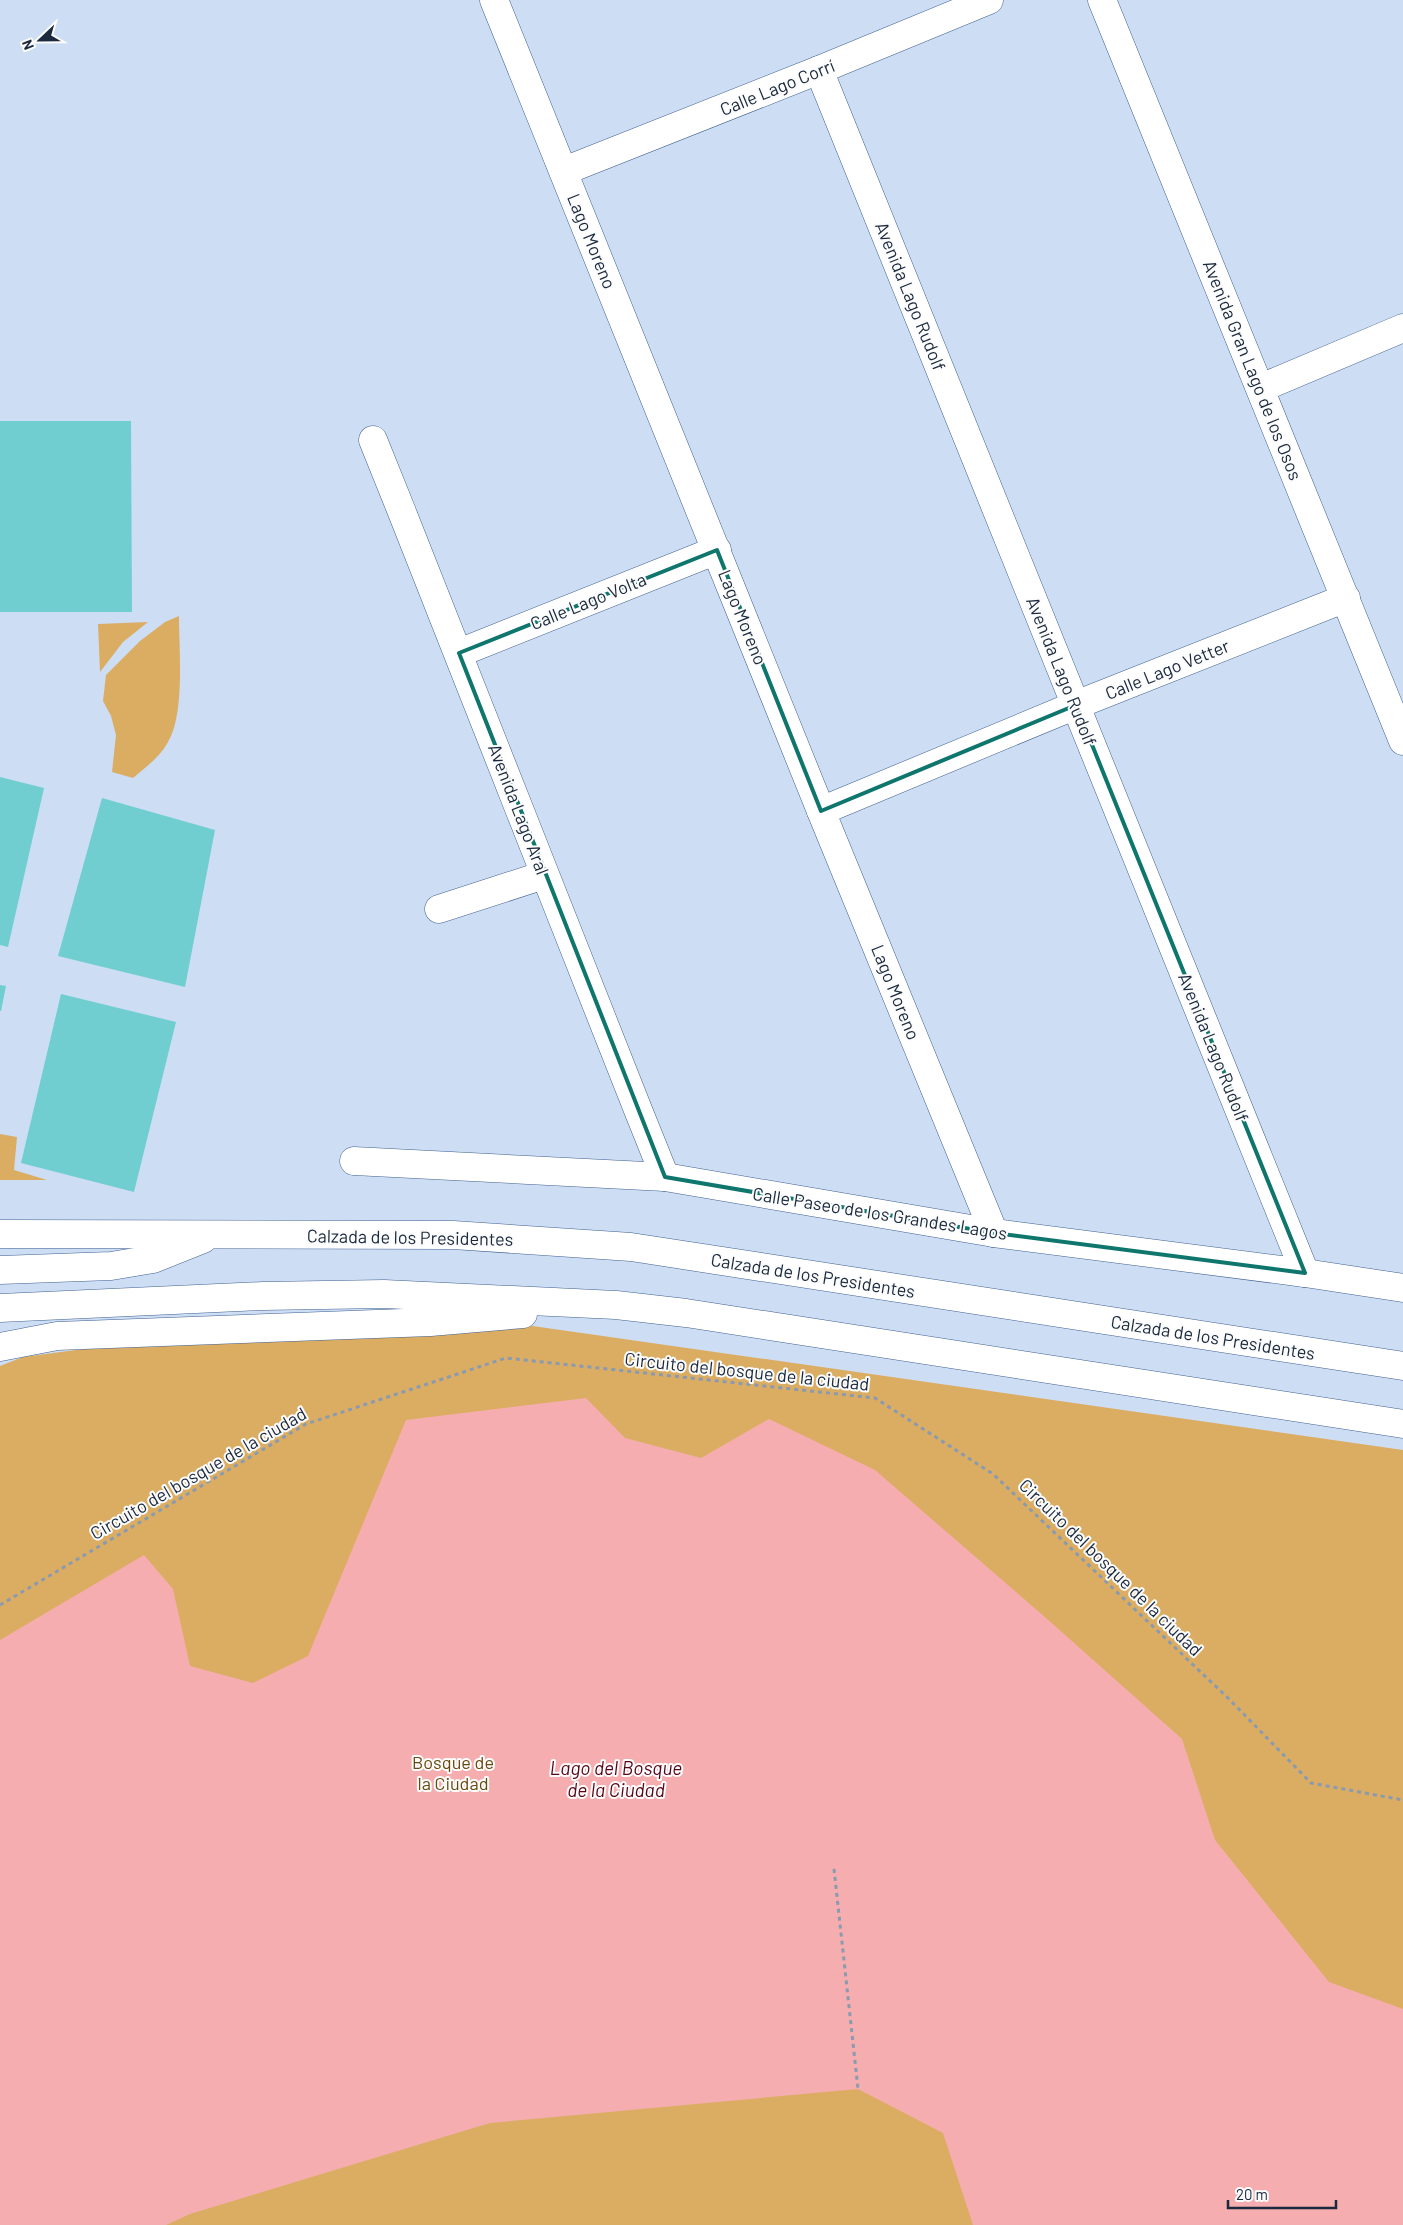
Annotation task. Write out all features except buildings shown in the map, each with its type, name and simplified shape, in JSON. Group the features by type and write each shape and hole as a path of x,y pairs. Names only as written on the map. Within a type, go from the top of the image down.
{"main road":[{"name":"Lago Moreno","path":"494,0 994,1233"},
{"name":"Calle Lago Corrí","path":"564,172 989,0"},
{"name":"Avenida Gran Lago de los Osos","path":"1102,0 1403,741"},
{"name":"Avenida Lago Rudolf","path":"820,70 1305,1273"},
{"path":"1260,388 1403,328"},
{"name":"Avenida Lago Aral","path":"372,440 459,653 544,875 665,1178"},
{"name":"Calle Lago Volta","path":"459,653 717,550"},
{"name":"Calle Lago Vetter","path":"822,811 1076,705 1346,598"},
{"path":"439,909 544,875"},
{"name":"Calle Paseo de los Grandes Lagos","path":"354,1161 665,1178 994,1233 1305,1273 1403,1288"},
{"name":"Calzada de los Presidentes","path":"0,1234 453,1235 630,1247 1403,1366"},
{"path":"0,1270 119,1264 153,1259 218,1234"},
{"path":"0,1308 263,1296 384,1294 616,1304 696,1314 1403,1424"},
{"path":"0,1347 57,1336 430,1322 616,1304"}],"path":[{"name":"Circuito del bosque de la ciudad","path":"0,1605 306,1424 506,1358 875,1398 993,1474 1229,1699 1311,1783 1403,1800"},
{"path":"834,1869 858,2089"}],"highlighted area":[{"path":"717,550 821,811 1076,705 1305,1273 994,1233 665,1177 459,653"}],"green space":[{"path":"179,616 179,699 177,715 168,742 152,762 133,778 112,772 116,735 111,716 103,701 106,675 140,641 165,622"},
{"path":"148,622 123,642 100,672 98,624"},
{"path":"0,1134 17,1137 14,1170 47,1180 0,1180"},
{"name":"Lago del Bosque de la Ciudad","path":"400,1307 1403,1450 1403,2225 0,2225 0,1366 23,1357"}],"water":[{"name":"Lago del Bosque de la Ciudad","path":"586,1398 625,1438 701,1458 769,1419 875,1470 1182,1739 1215,1840 1329,1982 1403,2009 1403,2225 973,2225 943,2133 858,2089 490,2123 190,2214 166,2225 0,2225 0,1640 144,1555 173,1589 190,1666 253,1683 308,1656 406,1420"}],"park label":[{"name":"Bosque de la Ciudad","path":"453,1772"}]}
